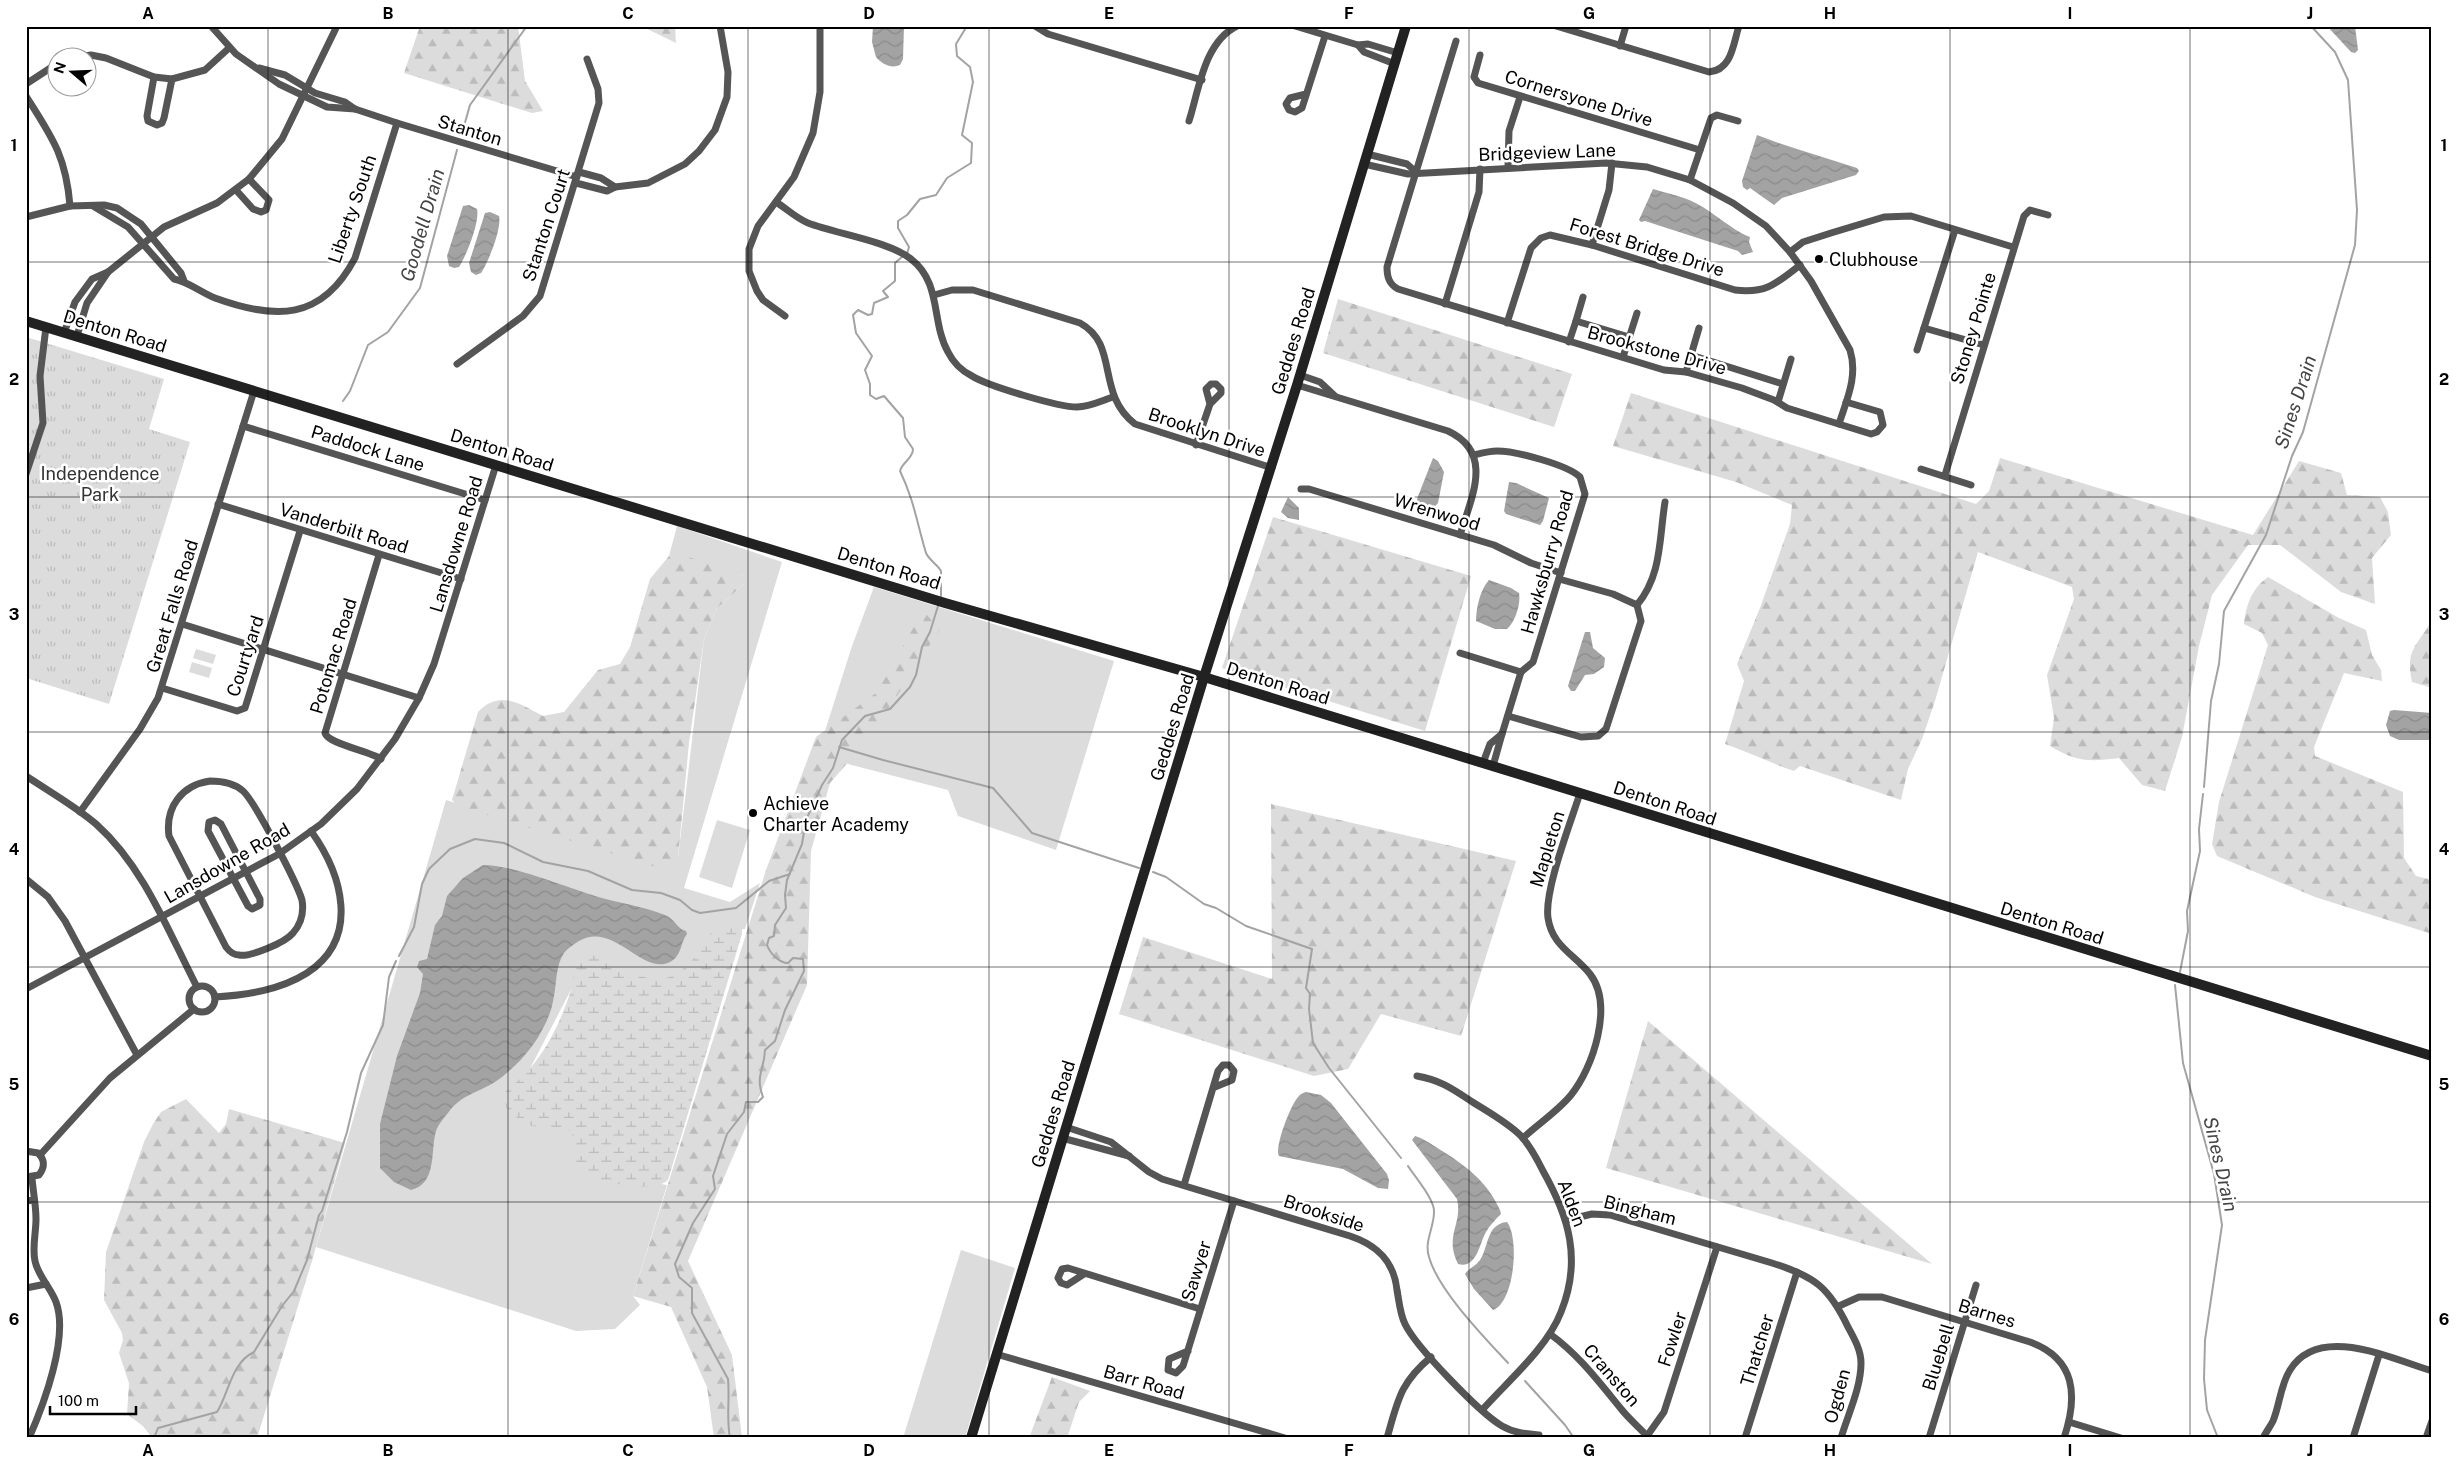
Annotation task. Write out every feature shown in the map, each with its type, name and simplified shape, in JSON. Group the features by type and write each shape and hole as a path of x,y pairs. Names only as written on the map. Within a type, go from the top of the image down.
{"street":[{"path":"211,26 229,48 245,61 259,68 285,75 315,93 345,102 355,109"},
{"path":"64,333 75,302 82,290 92,279 108,272 143,243 177,220 200,212 217,203 249,178 282,138 337,26"},
{"path":"577,177 599,190 608,191 615,187 640,185 661,178 693,157 710,138 719,121 728,92 728,72 720,26"},
{"path":"785,316 760,295 751,278 748,265 749,249 752,237 800,166 816,122 820,92 820,26"},
{"path":"1034,26 1048,34 1202,80"},
{"path":"1295,26 1358,45 1368,44 1397,58"},
{"name":"Geddes Road","path":"971,1438 1204,677 1272,468 1406,26"},
{"path":"1556,26 1709,72 1723,68 1729,60 1739,26"},
{"path":"1620,46 1626,26"},
{"path":"1189,121 1214,48 1225,33 1233,27"},
{"path":"1306,94 1325,36"},
{"path":"1366,159 1407,164 1416,172 1456,41"},
{"path":"1358,45 1364,52 1397,58"},
{"path":"98,56 154,76 172,79 205,70 229,48"},
{"name":"Cornersyone Drive","path":"1480,55 1474,75 1475,81 1520,97 1700,150"},
{"name":"Stanton Court","path":"456,364 523,316 535,304 546,279 599,103 598,89 588,59"},
{"path":"259,68 279,84 303,97 327,107 343,110 355,109"},
{"path":"26,84 48,70"},
{"path":"154,76 146,116 148,121 156,125 162,123 164,118 172,79"},
{"path":"26,96 62,157 68,181 70,206"},
{"path":"1508,167 1509,131 1520,97"},
{"name":"Stanton","path":"355,109 577,177"},
{"path":"1690,180 1710,118 1714,116 1738,121"},
{"name":"Liberty South","path":"93,206 128,227 166,273 174,279 184,281 213,297 247,308 282,313 308,306 331,292 341,282 355,258 396,123"},
{"path":"1592,245 1609,190 1612,163"},
{"name":"Bridgeview Lane","path":"1416,172 1612,163 1647,167 1690,180 1733,203 1766,226 1790,252 1800,265 1850,350 1854,370 1839,424"},
{"path":"1445,304 1479,192 1480,169"},
{"name":"Brookstone Drive","path":"1416,172 1387,267 1388,280 1395,287 1445,304 1664,370 1686,372 1759,394 1787,408 1871,434 1877,432 1883,425 1880,412 1846,402"},
{"path":"577,177 601,178 615,187"},
{"path":"236,190 255,210 260,212 266,210 269,200 249,178"},
{"path":"776,202 806,222 896,251 910,258 925,274 934,295 948,353 970,375 984,382 1065,406 1086,406 1113,397"},
{"name":"Liberty South","path":"26,217 70,206 104,205 117,208 128,214 151,237 181,273 184,281"},
{"name":"Stoney Pointe","path":"1945,475 2024,216 2030,210 2048,215"},
{"path":"1790,252 1803,242 1891,216 1910,216 2013,247"},
{"path":"1917,350 1955,230"},
{"name":"Forest Bridge Drive","path":"1507,323 1528,254 1537,241 1546,236 1555,235 1592,245 1735,290 1749,292 1773,285 1800,265"},
{"path":"76,336 87,303 108,272"},
{"name":"Brooklyn Drive","path":"934,295 952,290 973,290 1086,326 1094,333 1101,346 1113,397 1124,414 1135,424 1272,468"},
{"path":"1569,342 1583,297"},
{"path":"1623,357 1637,313"},
{"name":"Denton Road","path":"26,321 1055,635 1204,677 2432,1056"},
{"path":"1576,321 1629,338"},
{"path":"26,474 43,423 40,376 46,327"},
{"path":"1686,372 1699,328"},
{"path":"1924,328 1984,345"},
{"path":"1691,355 1783,384"},
{"path":"1778,402 1791,359"},
{"path":"1299,380 1320,382 1335,396 1448,431 1463,440 1474,456 1477,480 1460,535"},
{"name":"Great Falls Road","path":"80,812 140,729 162,688 254,391"},
{"path":"1196,445 1210,404"},
{"name":"Paddock Lane","path":"243,426 485,500"},
{"name":"Hawksburry Road","path":"1474,456 1496,451 1514,453 1568,469 1580,477 1584,485 1585,494 1533,662 1521,672 1493,766"},
{"name":"Lansdowne Road","path":"26,989 280,854 311,832 352,794 381,758 419,698 438,654 496,465"},
{"path":"1921,469 1945,475 1971,485"},
{"name":"Wrenwood","path":"1301,489 1309,488 1494,545 1560,576 1613,594 1637,605"},
{"path":"1508,716 1581,737 1591,738 1603,733 1609,724 1641,621 1637,605 1648,593 1655,576 1665,502"},
{"name":"Vanderbilt Road","path":"218,504 461,579"},
{"name":"Courtyard","path":"162,688 235,711 242,710 247,705 300,530"},
{"name":"Potomac Road","path":"379,555 342,674 326,736 331,740 372,753 381,758"},
{"path":"182,624 419,698"},
{"path":"1460,653 1521,672"},
{"name":"Hawksburry Road","path":"1483,763 1490,744 1502,734"},
{"path":"26,776 80,812 100,828 123,853 136,872 197,987"},
{"path":"217,781 229,783 241,789 250,799 280,854 300,892 303,909 296,929 284,942 244,956 230,952 173,847 168,830 172,807 190,787 204,782 217,781"},
{"name":"Mapleton","path":"1522,1138 1569,1097 1576,1088 1586,1070 1602,1015 1601,1003 1591,976 1558,943 1552,933 1548,916 1549,891 1580,793"},
{"path":"216,820 220,824 247,873 261,902 257,909 249,908 234,880 208,831 207,826 210,821 216,820"},
{"path":"216,998 246,995 289,982 317,965 329,950 340,926 342,902 336,876 311,832"},
{"path":"26,879 43,893 60,912 138,1055"},
{"path":"197,987 209,987 216,998 215,1004 210,1010 202,1012 194,1009 189,999 192,991 197,987"},
{"path":"40,1155 97,1091 194,1009"},
{"name":"Alden","path":"1417,1076 1440,1082 1509,1126 1522,1138 1553,1189 1567,1220 1572,1254 1569,1287 1561,1313 1550,1334 1483,1410"},
{"path":"1184,1185 1214,1086"},
{"name":"Brookside","path":"1066,1127 1111,1142 1156,1176 1350,1236 1372,1245 1387,1260 1395,1275 1405,1324 1431,1357 1464,1392 1497,1422 1509,1430 1540,1435"},
{"name":"Brookside","path":"1062,1138 1130,1156"},
{"path":"26,1152 34,1151 40,1155 43,1167 39,1175 29,1177 35,1262 56,1302 59,1315 60,1340 37,1419 29,1438"},
{"name":"Sawyer","path":"1188,1351 1234,1201"},
{"name":"Bingham","path":"1567,1220 1592,1214 1610,1215 1798,1272"},
{"name":"Fowler","path":"1648,1437 1664,1412 1717,1247"},
{"name":"Ogden","path":"1798,1272 1820,1285 1839,1306 1858,1347 1861,1363 1856,1388 1841,1438"},
{"name":"Thatcher","path":"1745,1438 1798,1272"},
{"path":"1084,1274 1200,1309"},
{"path":"26,1288 46,1284"},
{"name":"Bluebell","path":"1929,1438 1976,1285"},
{"name":"Barnes","path":"1839,1306 1851,1299 1876,1296 2038,1345 2056,1357 2067,1374 2073,1390 2069,1422 2064,1438"},
{"name":"Cranston","path":"1550,1334 1591,1371 1623,1411 1648,1437"},
{"path":"2263,1438 2273,1421 2282,1385 2291,1368 2304,1356 2319,1349 2336,1346 2360,1349 2432,1371"},
{"name":"Barr Road","path":"996,1354 1285,1438"},
{"path":"2353,1438 2379,1355"},
{"path":"1387,1438 1403,1386 1412,1373 1431,1357"},
{"path":"2426,1438 2432,1421"},
{"path":"2069,1422 2121,1438"}],"green space":[{"path":"420,26 518,26 525,81 543,111 532,113 404,73"},
{"path":"641,26 675,26 676,43"},
{"path":"1338,299 1572,374 1554,427 1323,353"},
{"name":"Independence Park","path":"26,337 164,379 149,429 190,442 109,704 26,678"},
{"path":"1631,393 1976,504 1989,491 2000,458 2253,535 2299,461 2341,473 2347,495 2380,497 2388,512 2391,535 2372,558 2375,604 2341,592 2280,545 2248,545 2212,595 2199,646 2182,737 2165,791 2142,785 2119,758 2083,760 2050,746 2054,718 2047,675 2074,599 2072,587 1978,552 1935,701 1922,739 1908,769 1901,800 1800,766 1794,771 1725,744 1744,681 1737,664 1760,608 1790,524 1792,505 1736,482 1613,446"},
{"path":"1273,517 1471,576 1425,731 1222,668"},
{"path":"677,526 782,562 684,888 730,902 760,883 745,929 721,929 670,986 587,959 511,1105 570,1122 592,1172 667,1185 633,1296 640,1305 615,1329 576,1331 316,1247 446,800 669,870 678,858 704,639 717,608 744,584 744,576 669,556"},
{"path":"669,556 686,556 744,576 744,584 717,608 704,639 689,743 678,858 675,868 669,871 458,806 452,800 478,712 494,701 502,700 518,703 543,716 564,712 598,670 620,664 630,647 650,579"},
{"path":"2268,577 2339,618 2366,630 2372,655 2381,670 2382,681 2344,673 2314,747 2315,756 2403,792 2404,858 2416,876 2432,880 2432,934 2315,897 2217,856 2212,844 2219,802 2268,645 2262,633 2244,624 2245,617 2251,597 2262,581"},
{"path":"874,587 1114,661 1056,850 958,816 948,790 817,756 852,646"},
{"path":"923,611 940,629 871,736 830,783 811,851 807,985 688,1261 732,1355 742,1438 714,1438 707,1387 671,1307 633,1296 766,870 816,737 876,693"},
{"path":"2432,620 2432,688 2412,682 2410,662 2414,648"},
{"path":"196,649 216,655 213,664 193,658"},
{"path":"192,662 212,668 209,678 189,672"},
{"path":"1271,804 1516,861 1461,1036 1381,1014 1348,1069 1314,1076 1119,1014 1143,937 1272,979"},
{"path":"717,820 750,830 732,888 699,877"},
{"path":"736,925 742,927 742,934 668,1180 649,1187 636,1187 608,1182 596,1177 578,1166 574,1154 572,1132 566,1129 531,1126 508,1112 503,1097 506,1091 529,1070 554,1033 571,990 575,968 580,958 589,955 603,957 647,978 667,978 678,973 698,955 713,928"},
{"path":"1648,1021 1932,1264 1606,1168"},
{"path":"186,1099 219,1133 226,1124 229,1109 345,1143 312,1261 257,1438 152,1438 144,1427 127,1414 129,1383 119,1353 123,1340 122,1333 104,1300 106,1252 144,1142 153,1124 161,1112"},
{"path":"961,1250 1015,1268 965,1438 903,1438"},
{"path":"1052,1377 1090,1391 1079,1402 1067,1438 1029,1438"}],"water":[{"path":"873,26 904,26 903,59 900,65 887,65 876,57 872,42"},
{"path":"2327,26 2355,26 2358,50 2355,53 2351,52"},
{"path":"1757,135 1857,168 1859,171 1856,175 1782,198 1774,205 1750,188 1747,190 1743,187 1742,181"},
{"path":"1653,189 1690,200 1707,209 1739,232 1750,237 1749,242 1753,252 1742,255 1738,251 1645,221 1641,222 1639,220"},
{"path":"469,205 477,209 472,239 459,267 454,268 449,266 447,256 463,206"},
{"path":"490,212 499,216 498,229 487,262 481,273 476,275 471,272 469,263 485,213"},
{"path":"1433,458 1438,461 1444,472 1438,503 1429,513 1418,505 1417,499"},
{"path":"1509,482 1516,483 1549,498 1543,521 1540,525 1506,514 1504,511"},
{"path":"1288,497 1299,508 1299,520 1288,518 1281,512"},
{"path":"1489,580 1519,593 1517,612 1513,622 1507,629 1495,629 1476,621 1479,599"},
{"path":"1585,632 1590,632 1593,648 1605,658 1604,667 1594,674 1585,675 1575,691 1571,691 1568,686"},
{"path":"2390,711 2432,713 2432,740 2399,740 2390,736 2386,725"},
{"path":"483,865 524,872 595,896 657,912 671,919 686,931 687,934 677,956 670,962 659,964 649,962 604,938 592,937 579,941 567,950 559,964 551,1011 537,1039 507,1073 495,1082 463,1098 453,1107 440,1123 436,1132 429,1175 419,1187 411,1190 394,1182 380,1168 380,1124 397,1056 420,993 423,974 417,967 419,961 427,959 435,925 442,916 447,896 463,878"},
{"path":"1306,1092 1321,1095 1331,1103 1387,1174 1389,1180 1388,1189 1378,1188 1343,1169 1279,1156 1281,1135 1288,1116 1296,1100"},
{"path":"1415,1136 1449,1155 1466,1168 1489,1190 1500,1210 1501,1214 1488,1229 1476,1254 1469,1263 1464,1265 1458,1264 1454,1254 1453,1237 1458,1216 1457,1199 1412,1140"},
{"path":"1507,1222 1511,1230 1513,1242 1513,1270 1506,1296 1500,1305 1493,1310 1474,1289 1465,1274 1480,1260 1495,1227"}],"waterway":[{"name":"Goodell Drain","path":"462,133 470,105 527,26"},
{"path":"907,254 909,247 898,228 898,221 907,215 920,199 936,195 947,178 971,163 972,143 962,135 973,82 970,67 957,56 956,44 967,26"},
{"name":"Sines Drain","path":"2204,787 2211,701 2219,664 2224,611 2266,535 2292,456 2303,432 2355,245 2357,210 2348,80 2335,52 2311,26"},
{"name":"Goodell Drain","path":"343,401 350,391 368,345 388,332 420,288 457,150"},
{"path":"903,256 895,263 895,281 883,291 888,297 874,303 872,314 868,315 858,310 853,315 856,333 872,356 865,370 870,384 870,395 876,399 884,396 903,418 905,437 913,449 913,452 900,471 912,502 926,553 941,571 941,596"},
{"path":"730,1438 728,1379 692,1313 692,1288 679,1277 675,1264 693,1223 715,1189 713,1176 727,1134 744,1112 746,1102 758,1102 763,1097 760,1078 765,1050 775,1041 785,1010 804,971 803,959 793,958 788,963 785,963 778,959 767,945 769,938 774,936 775,925 786,908 787,880 802,844 806,820 822,785 833,768 842,740 865,716 890,709 910,687 916,675 922,647 930,632 938,606"},
{"path":"839,747 993,788 1032,833 1139,868"},
{"name":"Sines Drain","path":"2180,972 2188,931 2187,911 2200,851 2199,829 2203,794"},
{"path":"399,956 414,927 422,884 429,869 450,849 475,839 504,843 543,862 588,871 632,890 661,893 680,900 692,910 700,913 736,908 769,881 790,874"},
{"path":"1153,872 1166,877 1204,904 1216,908 1246,926 1312,949 1306,988 1310,994 1309,1009 1313,1043 1329,1068 1401,1158"},
{"path":"154,1438 158,1428 217,1412 240,1363 254,1352 282,1306 294,1291 307,1260 319,1215 322,1211 347,1132 361,1073 383,1025 389,977 396,961"},
{"name":"Sines Drain","path":"2175,985 2183,1063 2214,1174 2222,1225 2205,1340 2204,1379 2207,1410 2218,1438"},
{"path":"1408,1166 1428,1195 1433,1207 1434,1218 1428,1240 1428,1251 1434,1270 1463,1313 1508,1363"},
{"path":"1525,1381 1565,1425 1574,1438"}],"place":[{"name":"Clubhouse","path":"1819,259"},
{"name":"Achieve Charter Academy","path":"753,813"}]}
